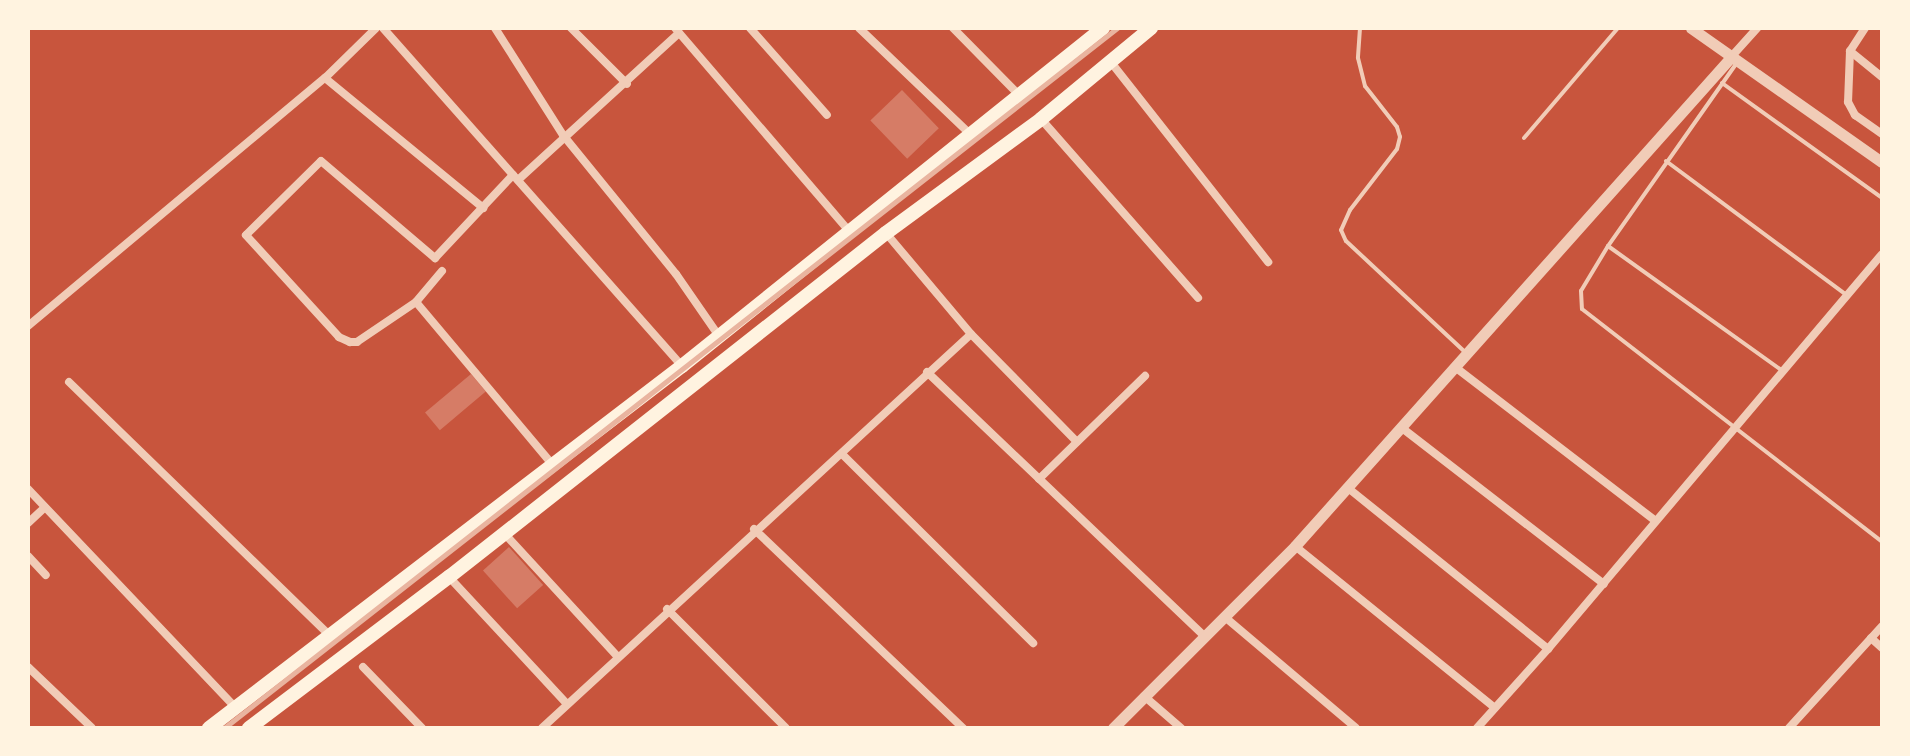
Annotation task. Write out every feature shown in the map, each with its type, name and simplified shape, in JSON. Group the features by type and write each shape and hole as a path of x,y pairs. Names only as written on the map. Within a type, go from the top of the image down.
{"main road":[{"path":"249,728 449,577 886,233 1041,119 1151,28"},
{"path":"209,728 551,463 682,366 1100,29"}],"street":[{"path":"28,326 325,78 376,28"},
{"path":"383,28 682,366"},
{"path":"495,28 566,138 676,274 719,336"},
{"path":"571,28 627,84"},
{"path":"750,28 827,115"},
{"path":"859,28 970,134"},
{"path":"953,28 1020,96"},
{"path":"1691,28 1882,162"},
{"path":"1113,728 1295,546 1735,58 1757,28"},
{"path":"1865,28 1850,51 1850,110 1882,134"},
{"path":"442,271 416,302 357,342 350,342 339,337 246,235 321,161 435,258 516,177 627,84 677,30 850,232"},
{"path":"1850,51 1882,77"},
{"path":"1110,61 1268,262"},
{"path":"325,78 483,208"},
{"path":"1041,119 1198,298"},
{"path":"886,233 971,334 1077,442"},
{"path":"1477,728 1604,584 1882,254"},
{"path":"416,302 551,463"},
{"path":"548,726 667,609 842,454 971,334"},
{"path":"1455,367 1656,521"},
{"path":"927,372 1204,636"},
{"path":"1039,479 1145,376"},
{"path":"69,382 328,634"},
{"path":"1402,428 1604,584"},
{"path":"842,454 1033,643"},
{"path":"1348,488 1548,649"},
{"path":"28,489 235,707"},
{"path":"28,523 45,507"},
{"path":"754,529 963,728"},
{"path":"504,532 617,656"},
{"path":"1295,546 1495,708"},
{"path":"28,556 46,575"},
{"path":"449,577 567,704"},
{"path":"667,609 786,728"},
{"path":"1226,618 1356,728"},
{"path":"1789,728 1882,626"},
{"path":"1871,638 1882,648"},
{"path":"28,667 92,728"},
{"path":"363,667 422,728"},
{"path":"1144,696 1181,728"}],"lane":[{"path":"1360,28 1358,58 1365,86 1397,127 1400,137 1397,149 1350,210 1341,230 1346,241 1467,354"},
{"path":"1524,138 1618,28"},
{"path":"1735,58 1722,83 1608,246 1581,291 1582,309 1882,542"},
{"path":"1722,83 1882,198"},
{"path":"1665,161 1847,295"},
{"path":"1608,246 1783,371"}],"building":[{"path":"902,90 939,128 907,159 870,121"},
{"path":"471,374 486,392 440,430 425,413"},
{"path":"509,547 543,585 517,608 483,570"}],"railway":[{"path":"224,728 1117,28"}]}
